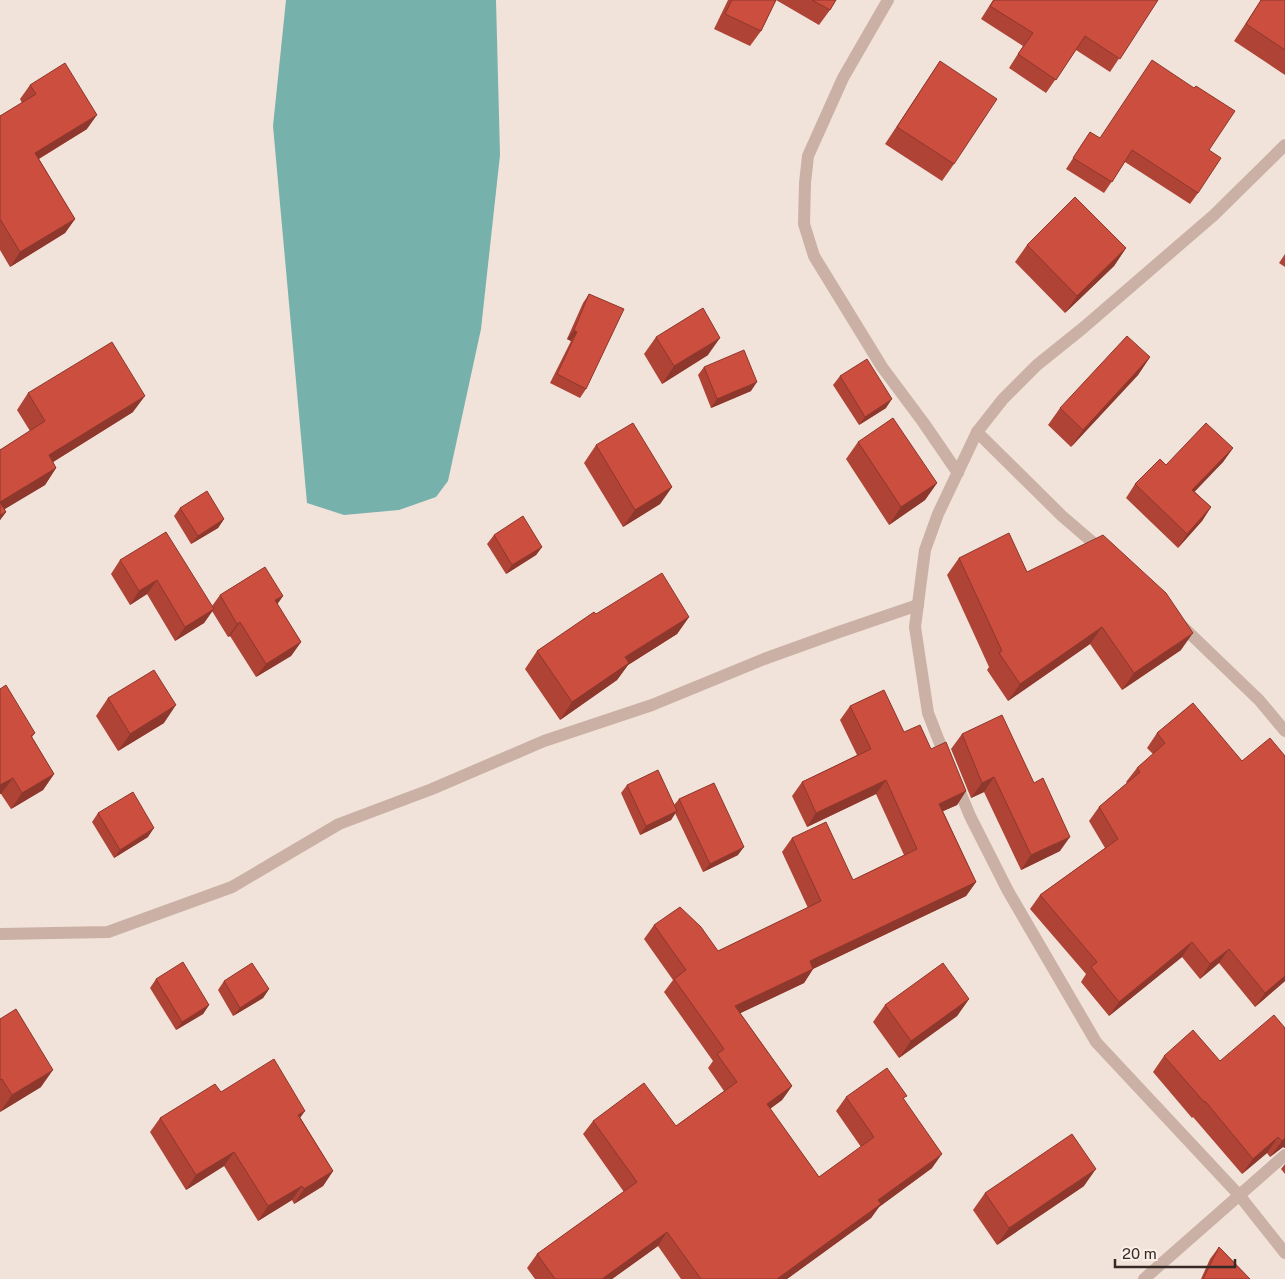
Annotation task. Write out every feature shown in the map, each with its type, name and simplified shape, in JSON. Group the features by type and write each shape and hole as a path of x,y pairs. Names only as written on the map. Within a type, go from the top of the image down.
{"street":[{"path":"888,0 843,78 808,156 804,183 804,224 814,256 882,367 958,473"},
{"path":"1285,145 1214,215 1083,328 1037,365 1003,399 977,432 938,514 925,550 915,627 928,713 970,816 1008,891 1096,1042 1239,1195 1285,1253"},
{"path":"977,432 1062,516 1112,559"},
{"path":"0,934 108,932 232,887 339,824 432,789 544,742 652,705 764,659 918,605"},
{"path":"1168,612 1259,700 1285,731"},
{"path":"1144,1279 1285,1155"}],"water":[{"path":"286,0 496,0 500,155 481,329 448,481 436,497 399,510 344,515 307,503 273,126"}],"building":[{"path":"732,0 776,0 761,31 725,14"},
{"path":"812,0 836,0 830,10"},
{"path":"994,0 1158,0 1120,59 1085,36 1056,80 1018,54 1033,33 990,6"},
{"path":"1261,0 1285,0 1285,50 1246,24"},
{"path":"1152,60 1194,88 1196,86 1235,111 1209,150 1221,158 1198,193 1132,150 1112,182 1073,158 1090,132 1100,138"},
{"path":"940,61 997,99 954,164 897,127"},
{"path":"65,63 97,115 35,153 75,219 20,252 0,219 0,116 36,94 30,85"},
{"path":"1075,197 1126,248 1077,296 1027,245"},
{"path":"589,294 624,309 586,389 557,374 577,332 574,330"},
{"path":"703,308 720,338 674,366 656,337"},
{"path":"1127,336 1150,357 1083,430 1060,408"},
{"path":"112,342 145,396 49,455 56,468 0,502 0,450 45,421 28,393"},
{"path":"744,350 757,382 717,399 704,367"},
{"path":"867,359 892,399 865,417 840,376"},
{"path":"893,418 937,483 901,507 858,442"},
{"path":"633,423 672,487 635,510 596,445"},
{"path":"1206,423 1233,448 1192,490 1211,507 1187,534 1135,484 1160,459 1166,465"},
{"path":"207,491 224,519 198,536 180,508"},
{"path":"0,502 6,512 0,515"},
{"path":"523,516 542,547 512,565 494,535"},
{"path":"166,532 214,609 185,627 157,580 139,591 120,560"},
{"path":"1009,533 1027,572 1103,535 1166,593 1193,633 1134,673 1102,627 1020,684 999,653 1002,651 959,558"},
{"path":"265,567 283,596 275,600 301,642 266,664 240,622 237,624 220,595"},
{"path":"662,573 689,617 625,657 629,663 572,702 537,651 594,612 596,614"},
{"path":"154,670 176,705 130,734 108,698"},
{"path":"6,685 35,733 31,736 54,774 22,793 13,778 0,785 0,689"},
{"path":"884,690 904,732 920,725 931,749 946,742 966,791 939,804 976,882 810,961 813,969 735,1006 792,1086 767,1104 819,1177 874,1137 846,1097 887,1068 907,1096 903,1098 942,1154 878,1200 881,1204 777,1279 701,1279 667,1232 602,1279 555,1279 537,1254 637,1182 593,1121 644,1083 676,1126 737,1082 717,1054 724,1049 674,979 686,970 654,925 680,907 701,927 718,951 821,901 792,838 826,822 853,880 917,849 886,780 816,813 802,782 871,749 850,706"},
{"path":"1193,703 1242,761 1270,738 1285,756 1285,976 1265,993 1229,949 1210,964 1192,942 1119,1002 1091,967 1097,962 1040,895 1118,839 1099,807 1140,772 1137,768 1165,743 1157,733"},
{"path":"1002,715 1034,783 1043,778 1070,837 1031,855 994,777 982,783 962,734"},
{"path":"658,770 677,811 646,826 627,785"},
{"path":"714,783 744,847 710,864 679,799"},
{"path":"133,792 154,828 120,850 98,813"},
{"path":"183,962 209,1005 182,1022 156,979"},
{"path":"252,963 269,989 240,1008 224,981"},
{"path":"943,963 969,999 911,1041 885,1005"},
{"path":"16,1009 53,1070 12,1095 2,1079 0,1080 0,1019"},
{"path":"1274,1015 1285,1028 1285,1138 1282,1141 1278,1137 1253,1159 1205,1101 1164,1056 1193,1030 1220,1061"},
{"path":"274,1059 305,1111 298,1115 333,1171 304,1189 302,1186 268,1206 234,1152 196,1175 160,1118 215,1084 221,1092"},
{"path":"1072,1134 1096,1169 1009,1228 985,1193"},
{"path":"1219,1247 1250,1279 1203,1279"}]}
